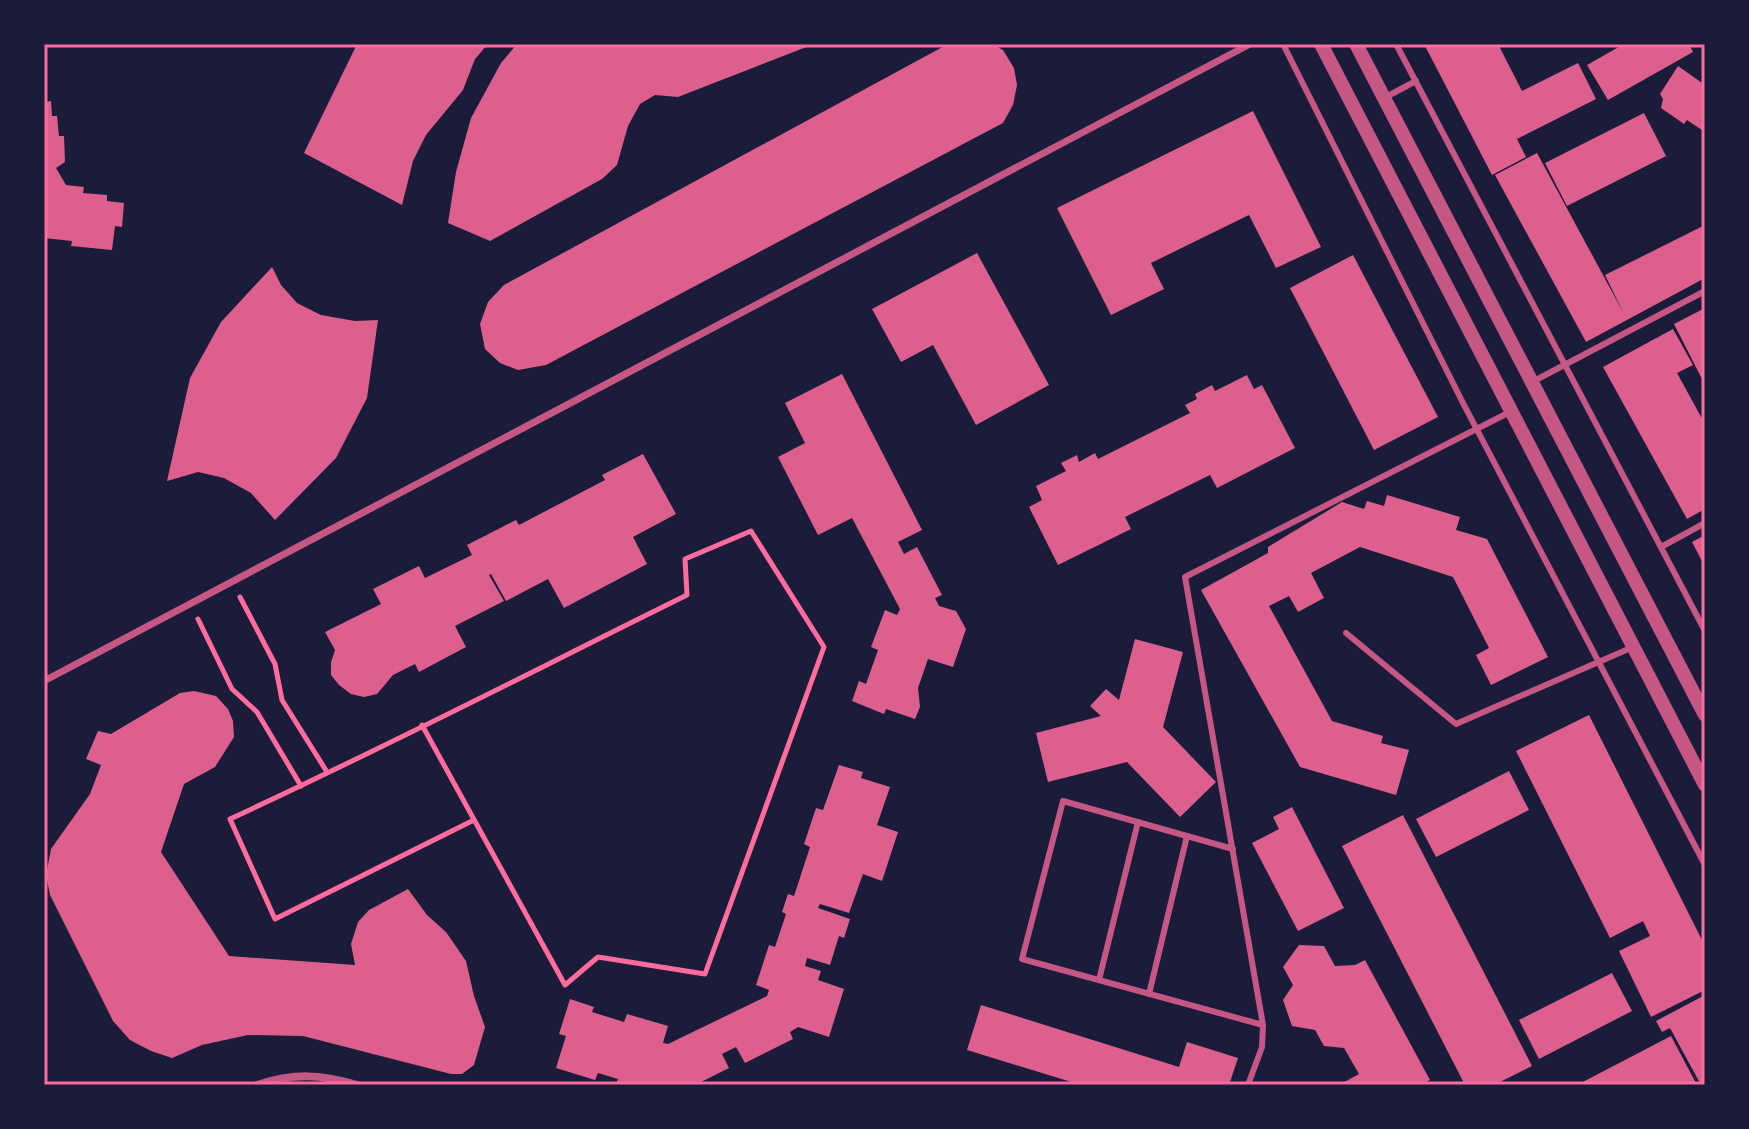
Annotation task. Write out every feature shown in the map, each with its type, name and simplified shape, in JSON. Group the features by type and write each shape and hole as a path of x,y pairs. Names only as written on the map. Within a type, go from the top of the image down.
{"street":[{"path":"44,681 1250,44"},
{"path":"1321,44 1705,785"},
{"path":"1356,44 1705,715"},
{"path":"257,1085 290,1076 325,1076 357,1085"}],"lane":[{"path":"1283,44 1477,429 1705,865"},
{"path":"1396,44 1705,631"},
{"path":"1384,98 1416,81"},
{"path":"1532,382 1705,291"},
{"path":"1248,1085 1262,1047 1263,1025 1185,577 1510,412"},
{"path":"1661,547 1705,523"},
{"path":"1346,633 1456,724 1633,647"},
{"path":"1233,849 1063,801 1022,959 1263,1025"},
{"path":"1099,980 1138,822"},
{"path":"1149,994 1187,836"}],"path":[{"path":"422,725 565,985 598,957 705,974 824,647 751,531 685,559 687,595 230,819 275,919 474,820"},
{"path":"233,582 275,664 282,700 327,772"},
{"path":"191,604 232,689 257,712 301,786"}],"building":[{"path":"357,44 488,44 475,59 463,90 426,135 413,161 402,205 304,153"},
{"path":"517,44 814,44 678,97 655,95 640,104 628,126 617,165 602,179 490,241 448,223 456,172 471,118 501,63"},
{"path":"948,44 992,44 1003,50 1014,68 1017,85 1013,105 1003,123 546,365 518,370 500,363 485,349 480,324 488,302 504,285"},
{"path":"1424,44 1498,44 1522,91 1578,63 1596,99 1517,139 1526,157 1492,175"},
{"path":"1624,44 1689,44 1693,52 1608,100 1587,65"},
{"path":"1678,66 1705,85 1705,132 1687,120 1684,124 1661,108 1663,99 1660,94"},
{"path":"51,101 52,116 57,116 59,136 64,136 65,162 56,168 66,185 84,187 83,193 107,195 107,201 124,203 122,227 115,226 112,250 71,246 72,241 44,238 44,102"},
{"path":"1253,111 1321,247 1276,268 1249,215 1151,263 1164,289 1111,315 1057,208"},
{"path":"1644,113 1666,156 1567,206 1545,163"},
{"path":"1537,153 1623,312 1605,275 1705,225 1705,278 1586,342 1495,175"},
{"path":"977,253 1049,385 976,425 933,345 901,362 872,309"},
{"path":"1353,255 1438,417 1374,450 1290,288"},
{"path":"272,267 281,285 297,303 321,315 355,321 378,320 367,398 336,458 275,520 251,493 224,478 198,472 167,481 190,378 221,322"},
{"path":"1705,308 1705,378 1702,379 1674,324"},
{"path":"1673,329 1693,365 1677,373 1705,424 1705,509 1687,519 1603,367"},
{"path":"842,374 922,530 898,542 904,554 917,547 942,595 935,598 939,606 956,611 966,629 953,667 928,659 918,688 920,707 915,719 886,709 884,714 852,701 859,681 866,684 878,650 871,647 885,610 897,615 900,609 852,518 818,535 778,457 805,443 785,403"},
{"path":"1247,375 1254,389 1262,385 1295,448 1217,488 1210,475 1125,517 1131,529 1058,565 1029,507 1042,500 1036,486 1066,471 1061,463 1077,455 1079,462 1095,453 1098,459 1190,413 1185,405 1197,399 1195,394 1212,385 1215,391"},
{"path":"643,454 676,514 633,537 647,564 564,608 548,579 506,601 491,574 504,601 455,626 466,647 419,672 415,664 393,675 377,694 364,697 351,694 331,675 335,650 325,632 381,604 373,589 419,566 425,578 472,555 467,545 516,520 519,525 605,480 602,475"},
{"path":"1387,495 1460,517 1456,530 1487,539 1548,657 1491,685 1476,655 1489,648 1453,577 1360,547 1311,573 1324,598 1298,612 1289,596 1269,606 1332,721 1383,736 1381,743 1409,750 1396,795 1300,767 1201,590 1268,553 1268,547 1342,502 1364,509 1367,501 1384,506"},
{"path":"1705,535 1705,567 1692,542"},
{"path":"1135,639 1183,652 1163,727 1216,782 1180,817 1127,762 1048,782 1036,733 1101,716 1090,706 1106,689 1119,700"},
{"path":"194,691 216,696 228,709 234,737 215,767 184,784 161,852 229,956 355,965 351,944 358,922 369,910 408,889 427,915 446,932 466,961 485,1027 474,1065 462,1074 451,1074 303,1036 248,1035 202,1045 172,1058 130,1040 113,1021 50,895 46,875 51,849 90,794 101,765 86,759 98,731 111,734 180,693"},
{"path":"1589,715 1705,946 1705,990 1651,1017 1619,951 1650,936 1643,921 1610,938 1516,751"},
{"path":"839,765 863,772 861,778 890,787 877,825 898,832 882,881 863,874 849,913 820,904 818,908 850,919 844,938 839,936 830,965 807,958 805,966 821,971 818,980 844,989 829,1037 798,1027 790,1032 793,1039 745,1063 736,1047 722,1054 729,1068 695,1085 616,1085 618,1079 598,1073 595,1080 556,1068 566,1036 559,1034 570,999 594,1007 592,1012 624,1022 627,1014 668,1026 663,1043 668,1044 767,996 769,990 756,985 769,945 775,947 786,914 782,912 788,894 794,896 810,847 804,844 816,808 823,810"},
{"path":"1509,771 1529,810 1436,857 1416,819"},
{"path":"1292,807 1344,908 1298,931 1252,843 1279,829 1273,817"},
{"path":"1403,815 1532,1066 1494,1085 1465,1085 1342,846"},
{"path":"1299,945 1324,946 1335,966 1355,965 1365,960 1430,1080 1421,1085 1339,1085 1359,1074 1344,1048 1324,1046 1315,1030 1292,1026 1283,1000 1293,985 1283,967"},
{"path":"1612,973 1632,1011 1539,1059 1519,1020"},
{"path":"1705,995 1705,1085 1701,1085 1670,1028 1662,1032 1656,1021"},
{"path":"981,1005 1179,1067 1187,1042 1238,1058 1229,1085 1081,1085 967,1050"},
{"path":"1671,1036 1697,1085 1577,1085"}]}
